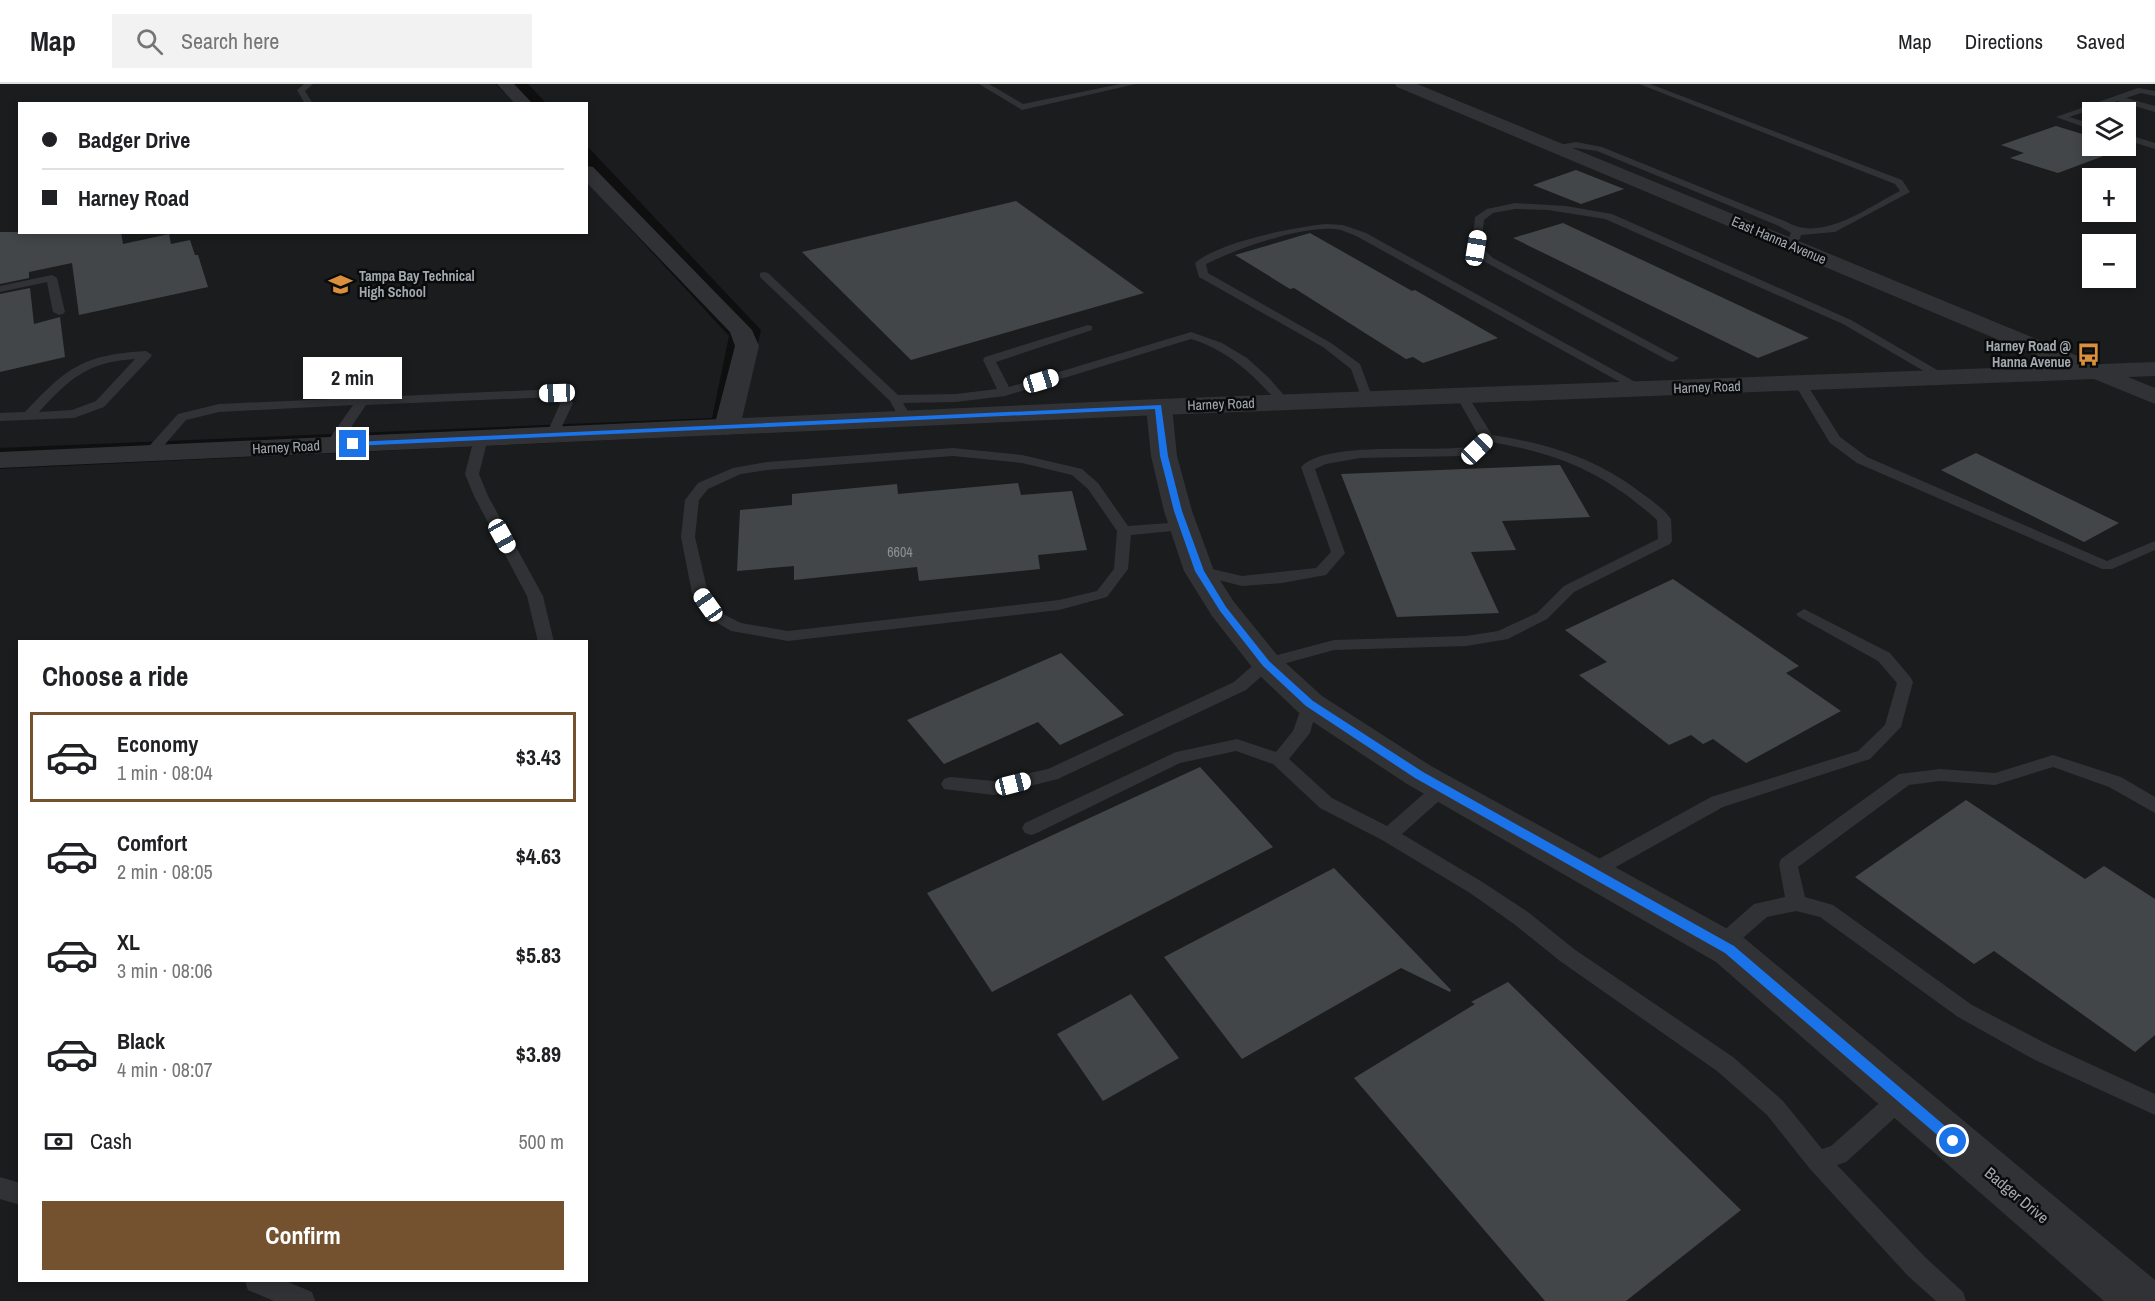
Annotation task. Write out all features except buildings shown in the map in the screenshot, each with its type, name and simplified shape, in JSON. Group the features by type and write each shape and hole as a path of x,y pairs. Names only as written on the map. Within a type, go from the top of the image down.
{"street":[{"path":"505,84 523,102"},
{"name":"East Hanna Avenue","path":"1403,84 1556,148 1792,238 2155,397"},
{"path":"588,173 740,330 747,346 727,427"},
{"name":"Harney Road","path":"0,460 727,427 900,409 1159,406 2098,373 2155,369"},
{"name":"Badger Drive","path":"1159,406 1164,456 1183,526 1199,571 1223,609 1266,663 1310,704 1442,788 1730,950 2142,1301"}],"lane":[{"path":"308,102 301,90 309,84"},
{"path":"983,84 1022,107 1132,84"},
{"path":"1556,148 1587,146 1625,160 1776,221 1792,238 1831,230 1905,192 1899,182 1643,84"},
{"path":"2105,102 2141,90 2155,94"},
{"path":"2117,98 2155,109"},
{"path":"2082,110 2060,117 2082,124"},
{"path":"2136,140 2155,146"},
{"path":"1673,358 1489,260 1476,248 1479,219 1491,210 1523,207 1579,211 1608,216 1847,322 1945,378"},
{"path":"1366,399 1356,367 1327,345 1203,274 1200,263 1218,253 1305,230 1339,227 1362,235 1642,389"},
{"path":"764,275 900,409 956,398 1005,392 1191,335 1208,339 1255,370 1284,402"},
{"path":"0,289 52,278 59,312"},
{"path":"1005,392 989,360 1088,328"},
{"path":"0,417 74,414 100,404 146,355 111,356 80,367 69,373 28,415"},
{"path":"1800,383 1835,440 1863,460 1910,482 2107,566 2155,545"},
{"path":"150,453 182,417 219,408 362,401 557,393 567,403 552,435"},
{"path":"1462,396 1487,438"},
{"path":"332,445 362,401"},
{"path":"481,438 472,474 481,496 535,596 546,640"},
{"path":"950,784 994,788 1052,774 1240,686 1266,663 1334,645 1466,641 1502,635 1542,616 1569,589 1665,541 1664,519 1621,482 1575,457 1528,444 1487,438"},
{"path":"1199,571 1242,581 1282,579 1321,572 1338,553 1308,467 1318,461 1344,455 1463,452 1477,449 1487,438"},
{"path":"953,452 1022,459 1077,472 1093,486 1124,531 1121,569 1102,594 1059,605 788,636 737,627 716,616 700,593 688,537 692,500 703,486 738,471 767,466 953,452"},
{"path":"1124,531 1183,526"},
{"path":"1591,872 1717,802 1864,755 1893,727 1905,682 1884,657 1804,614"},
{"path":"1280,760 1300,733 1310,704"},
{"path":"1031,828 1176,758 1237,745 1280,760 1326,803 1389,835 1477,888 1521,918 1567,955 1725,1064 1775,1108 1818,1161 1917,1267 1954,1301"},
{"path":"1796,903 1788,864 1905,779 1940,775 1995,779 2053,761 2115,782 2155,806"},
{"path":"1389,835 1442,788"},
{"path":"1721,945 1761,910 1796,903 1826,911 1965,1011 2043,1053 2155,1105"},
{"path":"1818,1161 1838,1154 1902,1097"},
{"path":"0,1188 18,1193"},
{"path":"259,1282 303,1301"}],"shaded area":[{"name":"Tampa Bay Technical High School","path":"0,84 496,84 513,102 18,102 18,234 588,234 588,183 729,336 712,418 0,448"},
{"path":"528,84 2155,84 2155,1301 0,1301 0,469 738,434 761,330 588,147 588,102 545,102"}],"place":[{"name":"Tampa Bay Technical High School","path":"341,284"},
{"name":"Harney Road @ Hanna Avenue","path":"2089,354"}],"route":[{"path":"353,444 1159,406 1168,474 1199,571 1223,609 1266,663 1310,704 1419,775 1730,950 1953,1141"}]}
